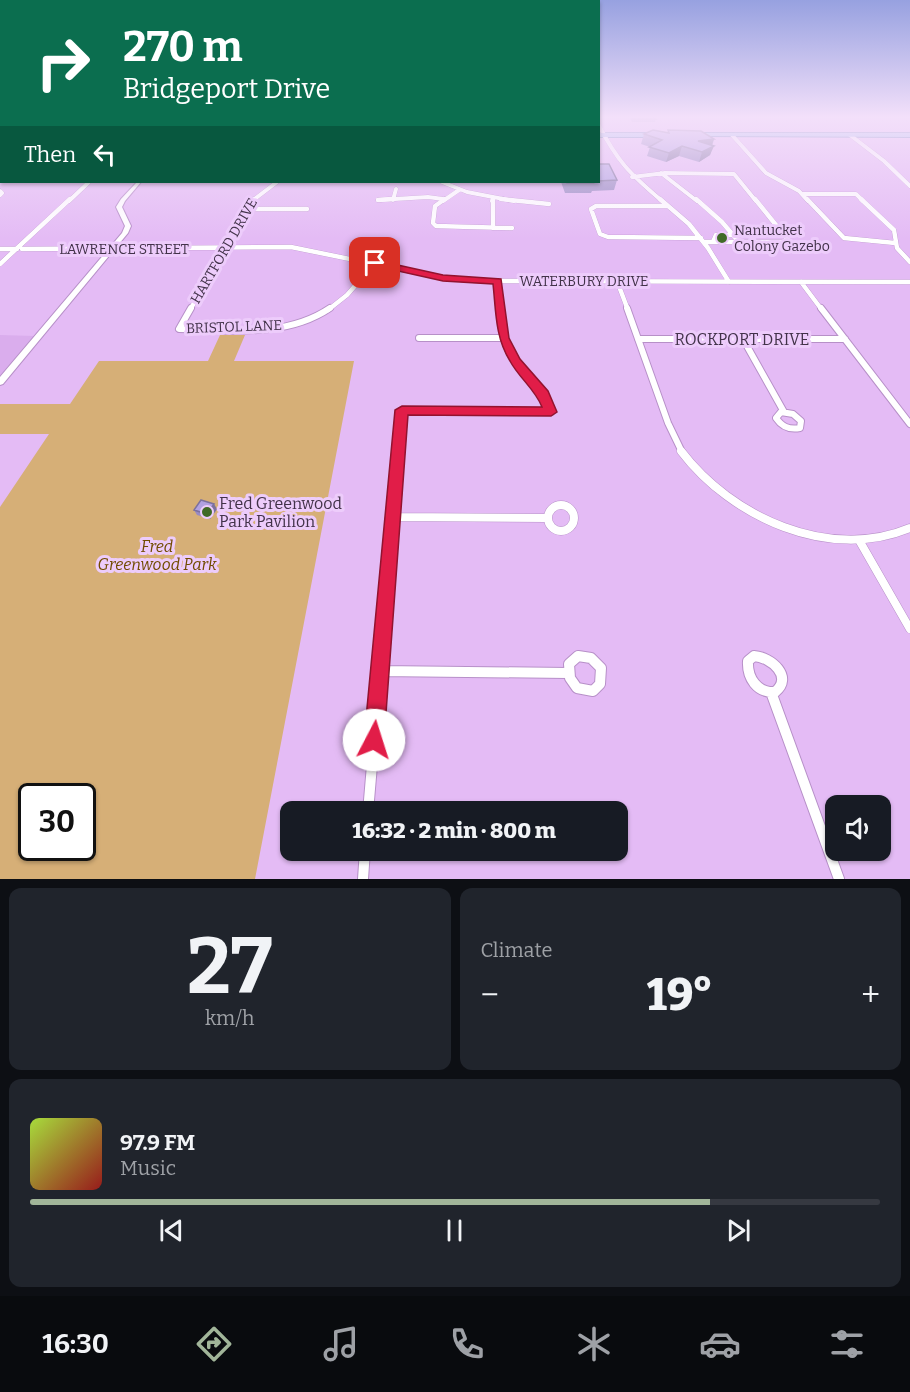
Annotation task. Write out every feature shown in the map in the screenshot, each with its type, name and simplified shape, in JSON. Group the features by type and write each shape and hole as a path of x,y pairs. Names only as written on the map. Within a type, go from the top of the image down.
{"street":[{"path":"616,157 632,177 669,206 702,240 729,282"},
{"path":"752,157 769,176 802,194 844,238 873,239 895,243"},
{"path":"879,157 910,186"},
{"path":"632,177 728,173 736,175 788,240 783,242 713,242 608,237 600,234 591,209 598,206 669,206"},
{"path":"663,175 734,234 739,242"},
{"path":"0,264 88,183"},
{"path":"0,382 125,233 128,226 119,210 120,203 138,183"},
{"name":"HARTFORD DRIVE","path":"179,329 257,193 275,183"},
{"path":"444,183 493,198 549,204"},
{"path":"393,200 396,189"},
{"path":"459,189 435,207 433,223 436,226 512,228"},
{"path":"802,194 856,194 894,230 895,243 899,252 910,262"},
{"path":"378,200 428,197 443,200"},
{"path":"493,198 491,205 493,228"},
{"path":"247,209 308,209"},
{"path":"713,242 716,236 734,234"},
{"name":"LAWRENCE STREET","path":"0,249 225,248"},
{"name":"WATERBURY DRIVE","path":"225,248 300,248 443,278 498,281 910,282"},
{"name":"BRISTOL LANE","path":"179,329 264,329 299,323 320,315 336,305 375,263"},
{"path":"369,801 402,410 551,412 543,394 516,361 504,338 498,281"},
{"path":"617,281 674,439 700,474 729,499 782,526 822,537 860,540 886,537 910,528"},
{"path":"801,282 910,424"},
{"path":"420,338 504,338"},
{"name":"ROCKPORT DRIVE","path":"638,339 845,339"},
{"path":"743,339 784,412"},
{"path":"393,517 547,518"},
{"path":"860,540 910,629"},
{"path":"380,670 568,673"},
{"path":"771,692 839,879"},
{"path":"363,879 364,861"}],"shaded area":[{"path":"0,335 35,336 0,376"}],"green space":[{"name":"Fred Greenwood Park","path":"220,335 245,335 234,361 354,361 255,879 0,879 0,507 49,434 0,434 0,404 70,404 99,361 208,361"}],"building":[{"path":"600,164 609,164 617,180 600,181"},
{"path":"201,500 214,504 207,514 194,510"}],"place":[{"name":"Nantucket Colony Gazebo","path":"722,238"},
{"name":"Fred Greenwood Park Pavilion","path":"207,512"}],"route":[{"path":"374,740 402,410 551,412 534,381 511,355 504,338 498,281 443,278 375,263"}]}
